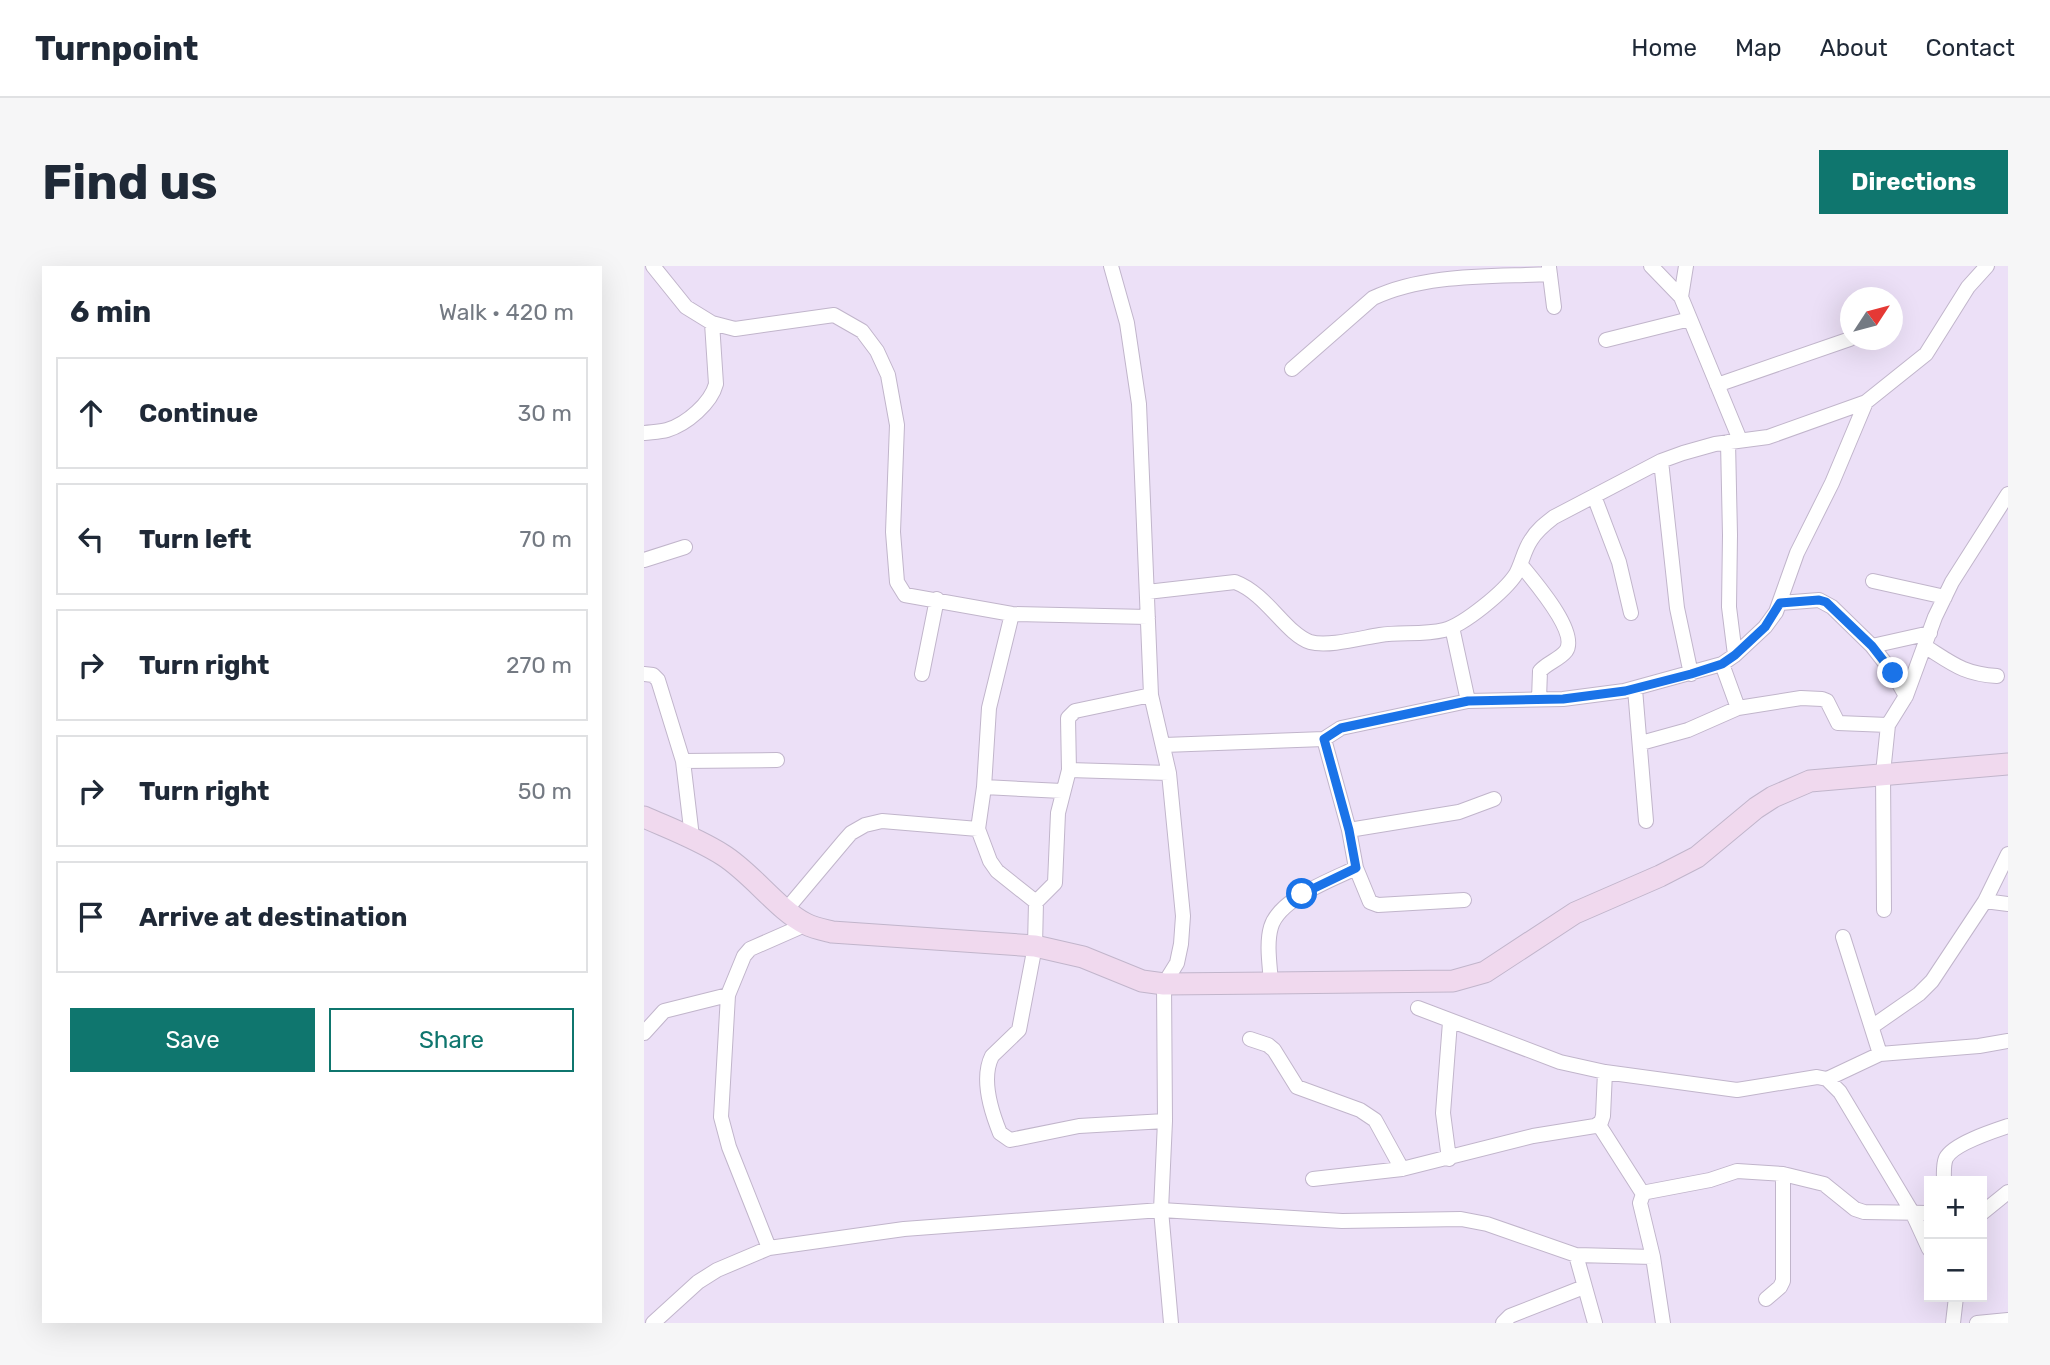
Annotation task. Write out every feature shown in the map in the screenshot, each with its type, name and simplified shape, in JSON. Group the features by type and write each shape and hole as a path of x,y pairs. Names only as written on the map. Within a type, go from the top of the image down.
{"street":[{"path":"653,266 686,307 712,323 735,328 834,315 862,331 884,362 897,425 893,532 897,582 905,594 1012,614 1148,617"},
{"path":"1111,266 1127,323 1139,404 1151,695 1169,774 1183,916 1177,963 1164,984 1165,1121 1161,1210 1171,1323"},
{"path":"1651,266 1681,296 1717,385 1734,441 1729,607 1735,655"},
{"path":"1681,296 1686,266"},
{"path":"1147,592 1235,582 1248,587 1297,634 1310,642 1324,643 1452,627 1506,587 1521,565 1530,541 1540,528 1554,517 1661,461 1734,441 1768,437 1866,402 1926,354 1968,287 1987,266"},
{"path":"1293,369 1373,298 1404,286 1462,272 1550,270 1554,307"},
{"path":"1606,340 1690,319"},
{"path":"644,433 667,430 678,425 714,393 716,384 712,323"},
{"path":"1717,385 1840,343"},
{"path":"1164,745 1324,739 1341,728 1468,701 1563,699 1635,689 1722,664 1765,627 1780,603 1797,554 1832,483 1866,402"},
{"path":"1661,461 1677,608 1691,674"},
{"path":"1884,910 1883,773 1888,725 1906,696 1945,597 2008,494"},
{"path":"1594,496 1619,562 1631,613"},
{"path":"644,560 685,547"},
{"path":"1521,565 1546,596 1567,631 1569,640 1565,653 1540,671 1539,699"},
{"path":"1873,581 1945,597"},
{"path":"922,674 937,598"},
{"path":"1780,603 1819,600 1826,602 1872,646 1893,673 1906,696"},
{"path":"1012,614 989,708 984,787 978,829 990,861 997,871 1036,902"},
{"path":"1452,627 1468,701"},
{"path":"1872,646 1928,640 1959,668 1974,674 1997,676"},
{"path":"1722,664 1738,708"},
{"path":"644,674 653,675 658,680 683,761 692,837"},
{"path":"1635,689 1642,743 1646,821"},
{"path":"1151,695 1070,714 1069,770 1058,813 1055,883 1036,902 1035,946 1019,1030 990,1060 989,1096 999,1133 1010,1140 1079,1126 1165,1121"},
{"path":"1642,743 1688,730 1738,708 1801,698 1826,701 1838,723 1888,725"},
{"path":"1324,739 1349,830 1356,868 1370,902 1378,905 1464,900"},
{"path":"683,761 777,760"},
{"path":"644,817 692,837 723,855 753,877 786,910 807,924 832,932 1035,946 1083,957 1142,981 1164,984 1454,981 1485,972 1575,912 1660,876 1697,857 1756,808 1773,797 1810,781 2008,764"},
{"path":"1069,770 1169,774"},
{"path":"984,787 1062,791"},
{"path":"1349,830 1459,812 1494,799"},
{"path":"786,910 851,833 865,825 882,821 978,829"},
{"path":"1873,1026 1919,994 1932,981 1985,901 2008,853"},
{"path":"1271,983 1270,930 1274,920 1302,894 1356,868"},
{"path":"1985,901 2008,904"},
{"path":"769,1248 729,1147 721,1117 728,995 744,956 750,949 807,924"},
{"path":"1843,937 1880,1054"},
{"path":"644,1033 664,1011 728,995"},
{"path":"1418,1008 1560,1062 1605,1072 1737,1090 1796,1079 1827,1079 1840,1092 1912,1212 1924,1239"},
{"path":"1448,1159 1443,1113 1450,1022"},
{"path":"1250,1039 1268,1045 1273,1050 1297,1087 1360,1110 1375,1120 1402,1169"},
{"path":"1827,1079 1880,1054 2008,1041"},
{"path":"1313,1179 1402,1169 1533,1136 1599,1125 1603,1116 1605,1072"},
{"path":"1599,1125 1643,1195"},
{"path":"1945,1176 1947,1157 1953,1151 1983,1135 2008,1126"},
{"path":"1643,1195 1737,1171 1783,1174 1824,1184 1855,1209 1864,1212 1924,1213"},
{"path":"1766,1299 1783,1281 1783,1174"},
{"path":"1987,1209 2008,1192"},
{"path":"1643,1195 1640,1203 1653,1257 1663,1323"},
{"path":"660,1320 708,1276 769,1248 904,1229 1161,1210 1342,1220 1474,1221 1576,1255 1653,1257"},
{"path":"1576,1255 1595,1323"},
{"path":"1503,1323 1510,1316 1584,1287"},
{"path":"1953,1323 1954,1302"},
{"path":"1978,1323 2008,1320"}],"route":[{"path":"1302,894 1356,868 1349,830 1324,739 1335,730 1468,701 1563,699 1625,691 1691,674 1722,664 1735,655 1765,627 1780,603 1819,600 1826,602 1872,646 1893,673"}]}
